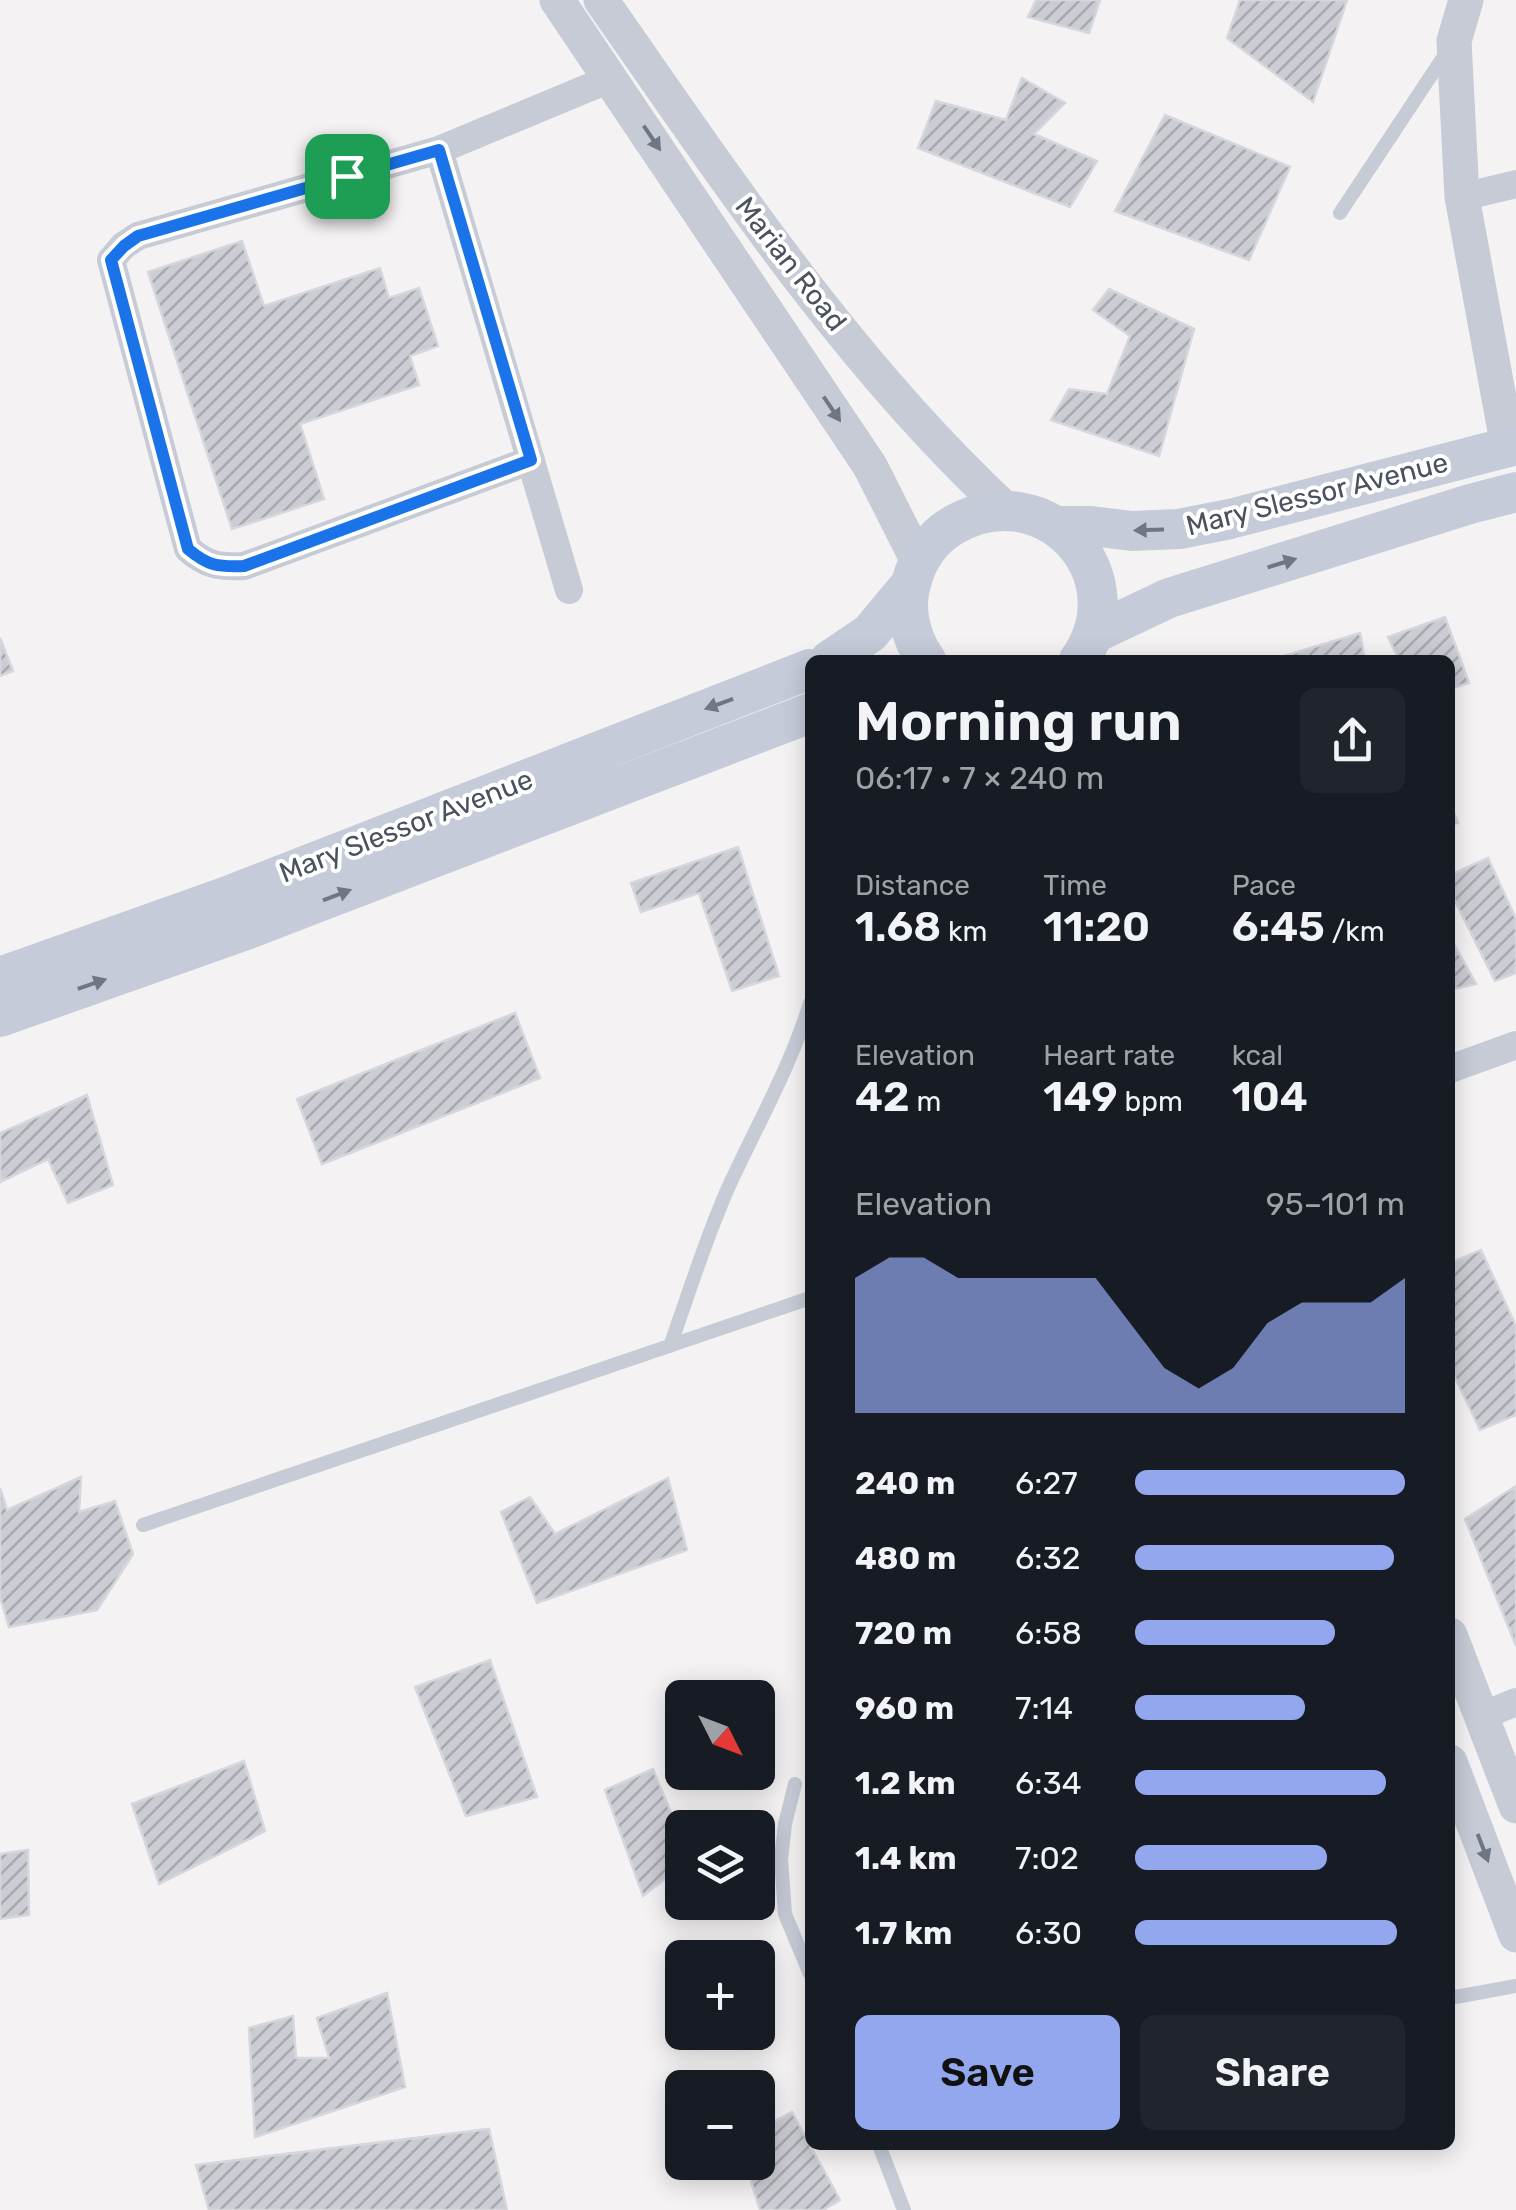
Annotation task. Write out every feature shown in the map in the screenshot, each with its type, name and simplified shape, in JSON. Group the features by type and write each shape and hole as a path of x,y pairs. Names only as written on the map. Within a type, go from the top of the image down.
{"main road":[{"name":"Mary Slessor Avenue","path":"1005,509 1032,514 1057,526 1179,528 1230,519 1512,446"},
{"name":"Mary Slessor Avenue","path":"1086,647 1169,598 1516,492"},
{"path":"837,655 870,633 940,533 970,515 1005,509"},
{"path":"1057,526 1078,547 1093,574 1098,604 1086,647"},
{"path":"914,573 908,617 923,655"},
{"name":"Mary Slessor Avenue","path":"0,977 233,894 805,672"},
{"name":"Mary Slessor Avenue","path":"0,1017 246,930 805,715"}],"street":[{"path":"557,0 870,466 914,573"},
{"name":"Marian Road","path":"601,0 765,235 892,392 954,461 1005,509"},
{"path":"1466,0 1454,40 1462,197 1512,446"},
{"path":"531,460 244,566 222,567 204,562 188,549 111,260 138,236 439,150 612,78"},
{"path":"439,150 569,590"},
{"path":"1462,197 1516,184"},
{"path":"1455,1067 1516,1044"},
{"path":"1455,1648 1516,1806"},
{"path":"1482,1716 1516,1702"},
{"path":"1455,1775 1516,1935"}],"lane":[{"path":"1340,213 1454,40"},
{"path":"670,1346 728,1188 772,1100 805,1020"},
{"path":"143,1525 805,1300"},
{"path":"795,1784 784,1824 781,1859 785,1914 805,1962"},
{"path":"1455,1997 1516,1986"},
{"path":"881,2150 904,2210"}],"building":[{"path":"1036,0 1100,0 1089,33 1028,17"},
{"path":"1240,0 1347,0 1313,102 1227,38"},
{"path":"1022,78 1065,103 1034,134 1097,161 1070,207 918,148 936,101 1006,120"},
{"path":"1165,115 1290,167 1249,260 1115,211"},
{"path":"242,241 264,306 380,268 389,298 419,288 438,346 410,356 419,385 300,424 324,499 232,529 148,272"},
{"path":"1109,289 1194,329 1159,456 1051,420 1069,389 1107,394 1130,336 1093,310"},
{"path":"1445,617 1469,683 1455,687 1455,655 1397,655 1388,637"},
{"path":"1360,633 1364,655 1287,655"},
{"path":"0,638 13,671 0,676"},
{"path":"738,847 779,976 732,991 699,893 641,912 631,883"},
{"path":"1488,858 1516,919 1516,973 1495,981 1455,901 1455,873"},
{"path":"1455,946 1476,984 1455,989"},
{"path":"515,1013 540,1078 322,1164 297,1099"},
{"path":"87,1095 113,1185 68,1203 48,1159 0,1182 0,1133"},
{"path":"1481,1250 1516,1326 1516,1415 1480,1430 1455,1378 1455,1261"},
{"path":"81,1477 79,1512 115,1501 133,1554 97,1610 9,1627 0,1597 0,1488 7,1510"},
{"path":"668,1478 687,1550 537,1603 501,1512 530,1497 555,1534"},
{"path":"1516,1486 1516,1646 1465,1519"},
{"path":"490,1660 537,1797 466,1816 415,1687"},
{"path":"244,1761 265,1831 159,1884 132,1804"},
{"path":"653,1769 670,1810 665,1810 665,1879 643,1896 605,1790"},
{"path":"28,1850 29,1915 0,1919 0,1854"},
{"path":"387,1993 405,2087 255,2137 249,2028 293,2016 296,2058 329,2058 317,2018"},
{"path":"792,2112 805,2136 805,2150 813,2150 840,2200 823,2210 760,2210 751,2180 775,2180 775,2121"},
{"path":"489,2129 507,2210 209,2210 196,2165"}],"route":[{"path":"439,150 531,460 244,566 222,567 204,562 188,549 111,260 138,236 347,176 439,150"}]}
